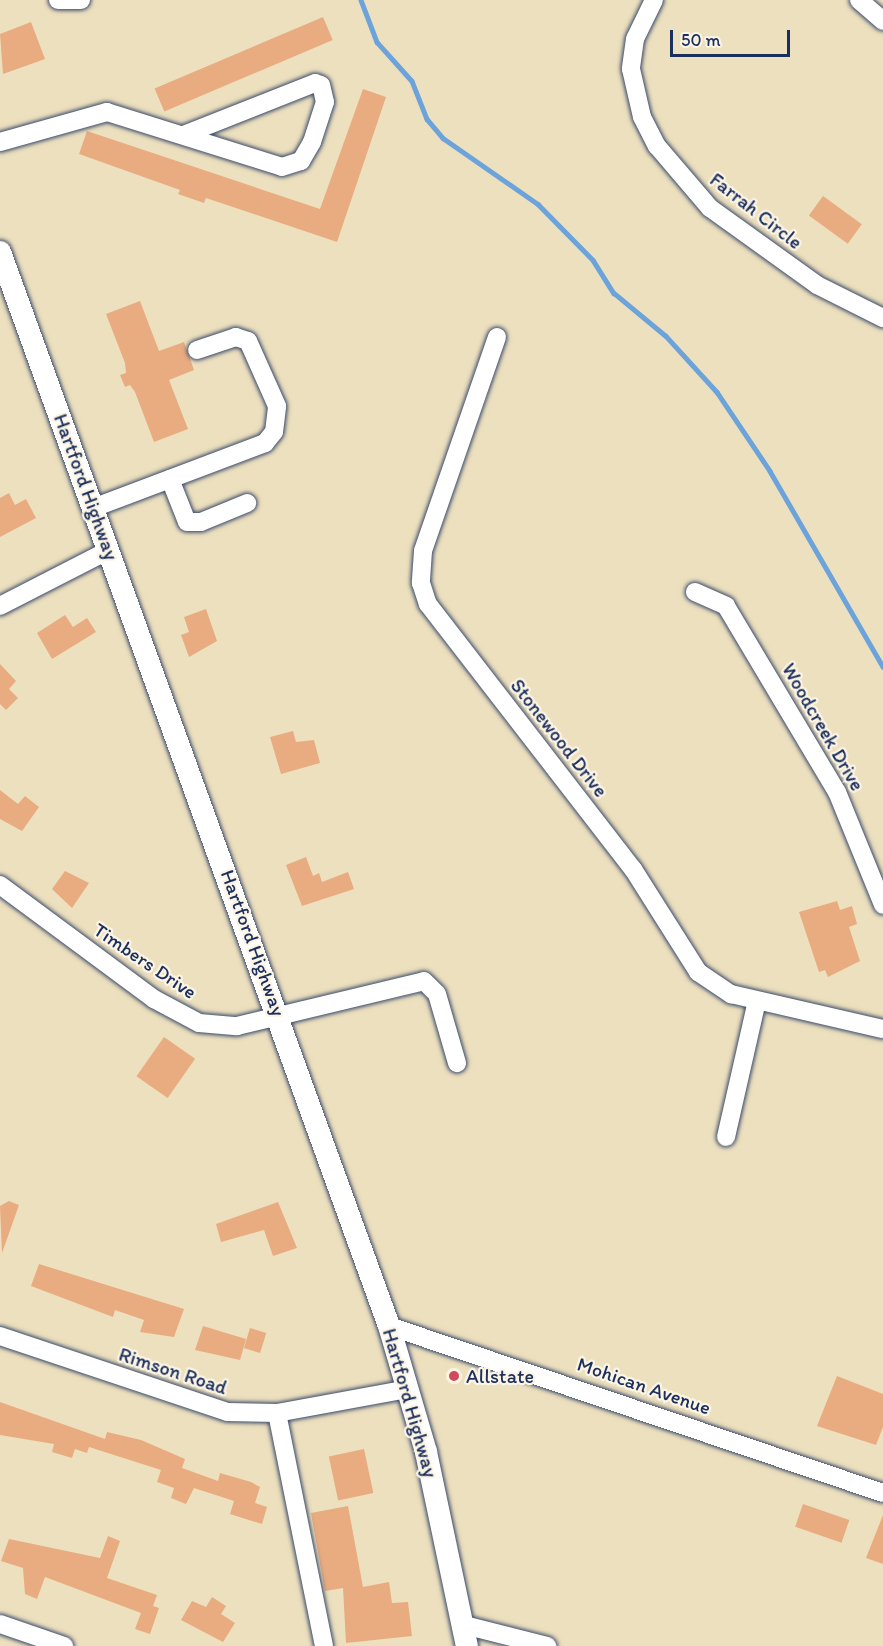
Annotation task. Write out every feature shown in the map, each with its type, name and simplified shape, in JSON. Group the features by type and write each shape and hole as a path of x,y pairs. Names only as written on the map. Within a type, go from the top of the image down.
{"main road":[{"name":"Hartford Highway","path":"0,252 280,1016 389,1326 408,1389 465,1635"}],"street":[{"path":"58,0 81,0"},
{"name":"Farrah Circle","path":"654,0 635,39 631,69 642,117 657,146 710,208 817,285 883,318"},
{"path":"860,0 883,21"},
{"path":"0,142 107,112 186,134 282,167 293,164 312,142 325,102 321,85 315,83 186,134"},
{"path":"93,508 265,443 278,416 248,341 236,337 197,350"},
{"name":"Stonewood Drive","path":"496,337 423,551 423,594 433,613 633,869 689,962 719,989 757,1001 883,1028"},
{"path":"170,479 187,522 201,522 248,503"},
{"path":"0,606 109,550"},
{"name":"Woodcreek Drive","path":"695,592 726,606 837,792 883,906"},
{"name":"Timbers Drive","path":"0,885 180,1015 218,1027 280,1016 424,981 436,994 457,1063"},
{"path":"726,1137 757,1001"},
{"name":"Mohican Avenue","path":"389,1326 883,1493"},
{"name":"Rimson Road","path":"0,1336 204,1407 277,1413 408,1389"},
{"path":"277,1413 324,1646"},
{"path":"0,1624 64,1646"},
{"path":"465,1635 547,1646"}],"building":[{"path":"323,17 333,40 164,112 155,89"},
{"path":"31,22 45,59 3,74 0,34"},
{"path":"363,89 386,97 337,242 206,198 204,203 178,194 180,190 79,154 87,131 320,209"},
{"path":"823,196 862,224 848,244 809,215"},
{"path":"140,301 159,351 184,342 194,370 169,380 188,429 154,442 135,392 130,385 125,387 120,375 126,373 125,363 106,314"},
{"path":"9,493 15,505 26,499 36,518 0,537 0,498"},
{"path":"206,609 217,641 189,657 181,635 189,632 184,617"},
{"path":"65,615 73,627 87,618 96,632 52,659 37,633"},
{"path":"0,664 16,681 9,689 18,698 6,710 0,704"},
{"path":"293,731 296,742 314,740 320,763 281,774 270,737"},
{"path":"0,790 18,804 25,796 39,807 22,831 0,819"},
{"path":"306,857 313,876 319,873 322,882 348,872 354,889 302,906 286,865"},
{"path":"65,871 89,883 72,908 52,889"},
{"path":"837,901 840,910 852,906 857,924 849,927 860,961 828,977 825,970 819,972 799,912"},
{"path":"164,1037 195,1059 168,1098 136,1076"},
{"path":"9,1201 19,1205 2,1253 0,1206"},
{"path":"278,1202 297,1248 273,1256 264,1230 221,1242 216,1224"},
{"path":"39,1264 184,1309 174,1337 140,1332 144,1320 115,1310 113,1317 31,1286"},
{"path":"203,1326 246,1339 240,1360 195,1350"},
{"path":"250,1328 266,1333 260,1353 244,1348"},
{"path":"837,1376 883,1394 883,1427 876,1445 817,1426"},
{"path":"0,1402 105,1439 107,1432 141,1440 185,1459 182,1468 218,1481 220,1473 251,1482 260,1487 255,1503 267,1507 262,1524 230,1514 234,1501 194,1488 186,1504 171,1498 174,1488 157,1482 161,1470 89,1447 87,1453 75,1449 72,1458 52,1452 54,1444 0,1435"},
{"path":"364,1449 373,1493 338,1501 329,1456"},
{"path":"803,1504 849,1520 842,1543 795,1527"},
{"path":"348,1506 363,1587 389,1582 392,1603 408,1602 412,1636 346,1643 343,1588 325,1591 311,1513"},
{"path":"883,1515 883,1564 866,1558"},
{"path":"108,1536 120,1541 107,1578 157,1595 153,1606 159,1608 150,1634 135,1629 141,1613 45,1577 37,1599 25,1594 23,1568 1,1561 9,1539 100,1558"},
{"path":"212,1597 226,1606 221,1614 235,1623 223,1642 181,1620 192,1601 206,1607"}],"waterway":[{"path":"361,0 377,42 412,81 427,119 443,138 538,204 593,260 614,293 666,336 717,392 770,471 883,667"}],"place":[{"name":"Allstate","path":"454,1376"}]}
